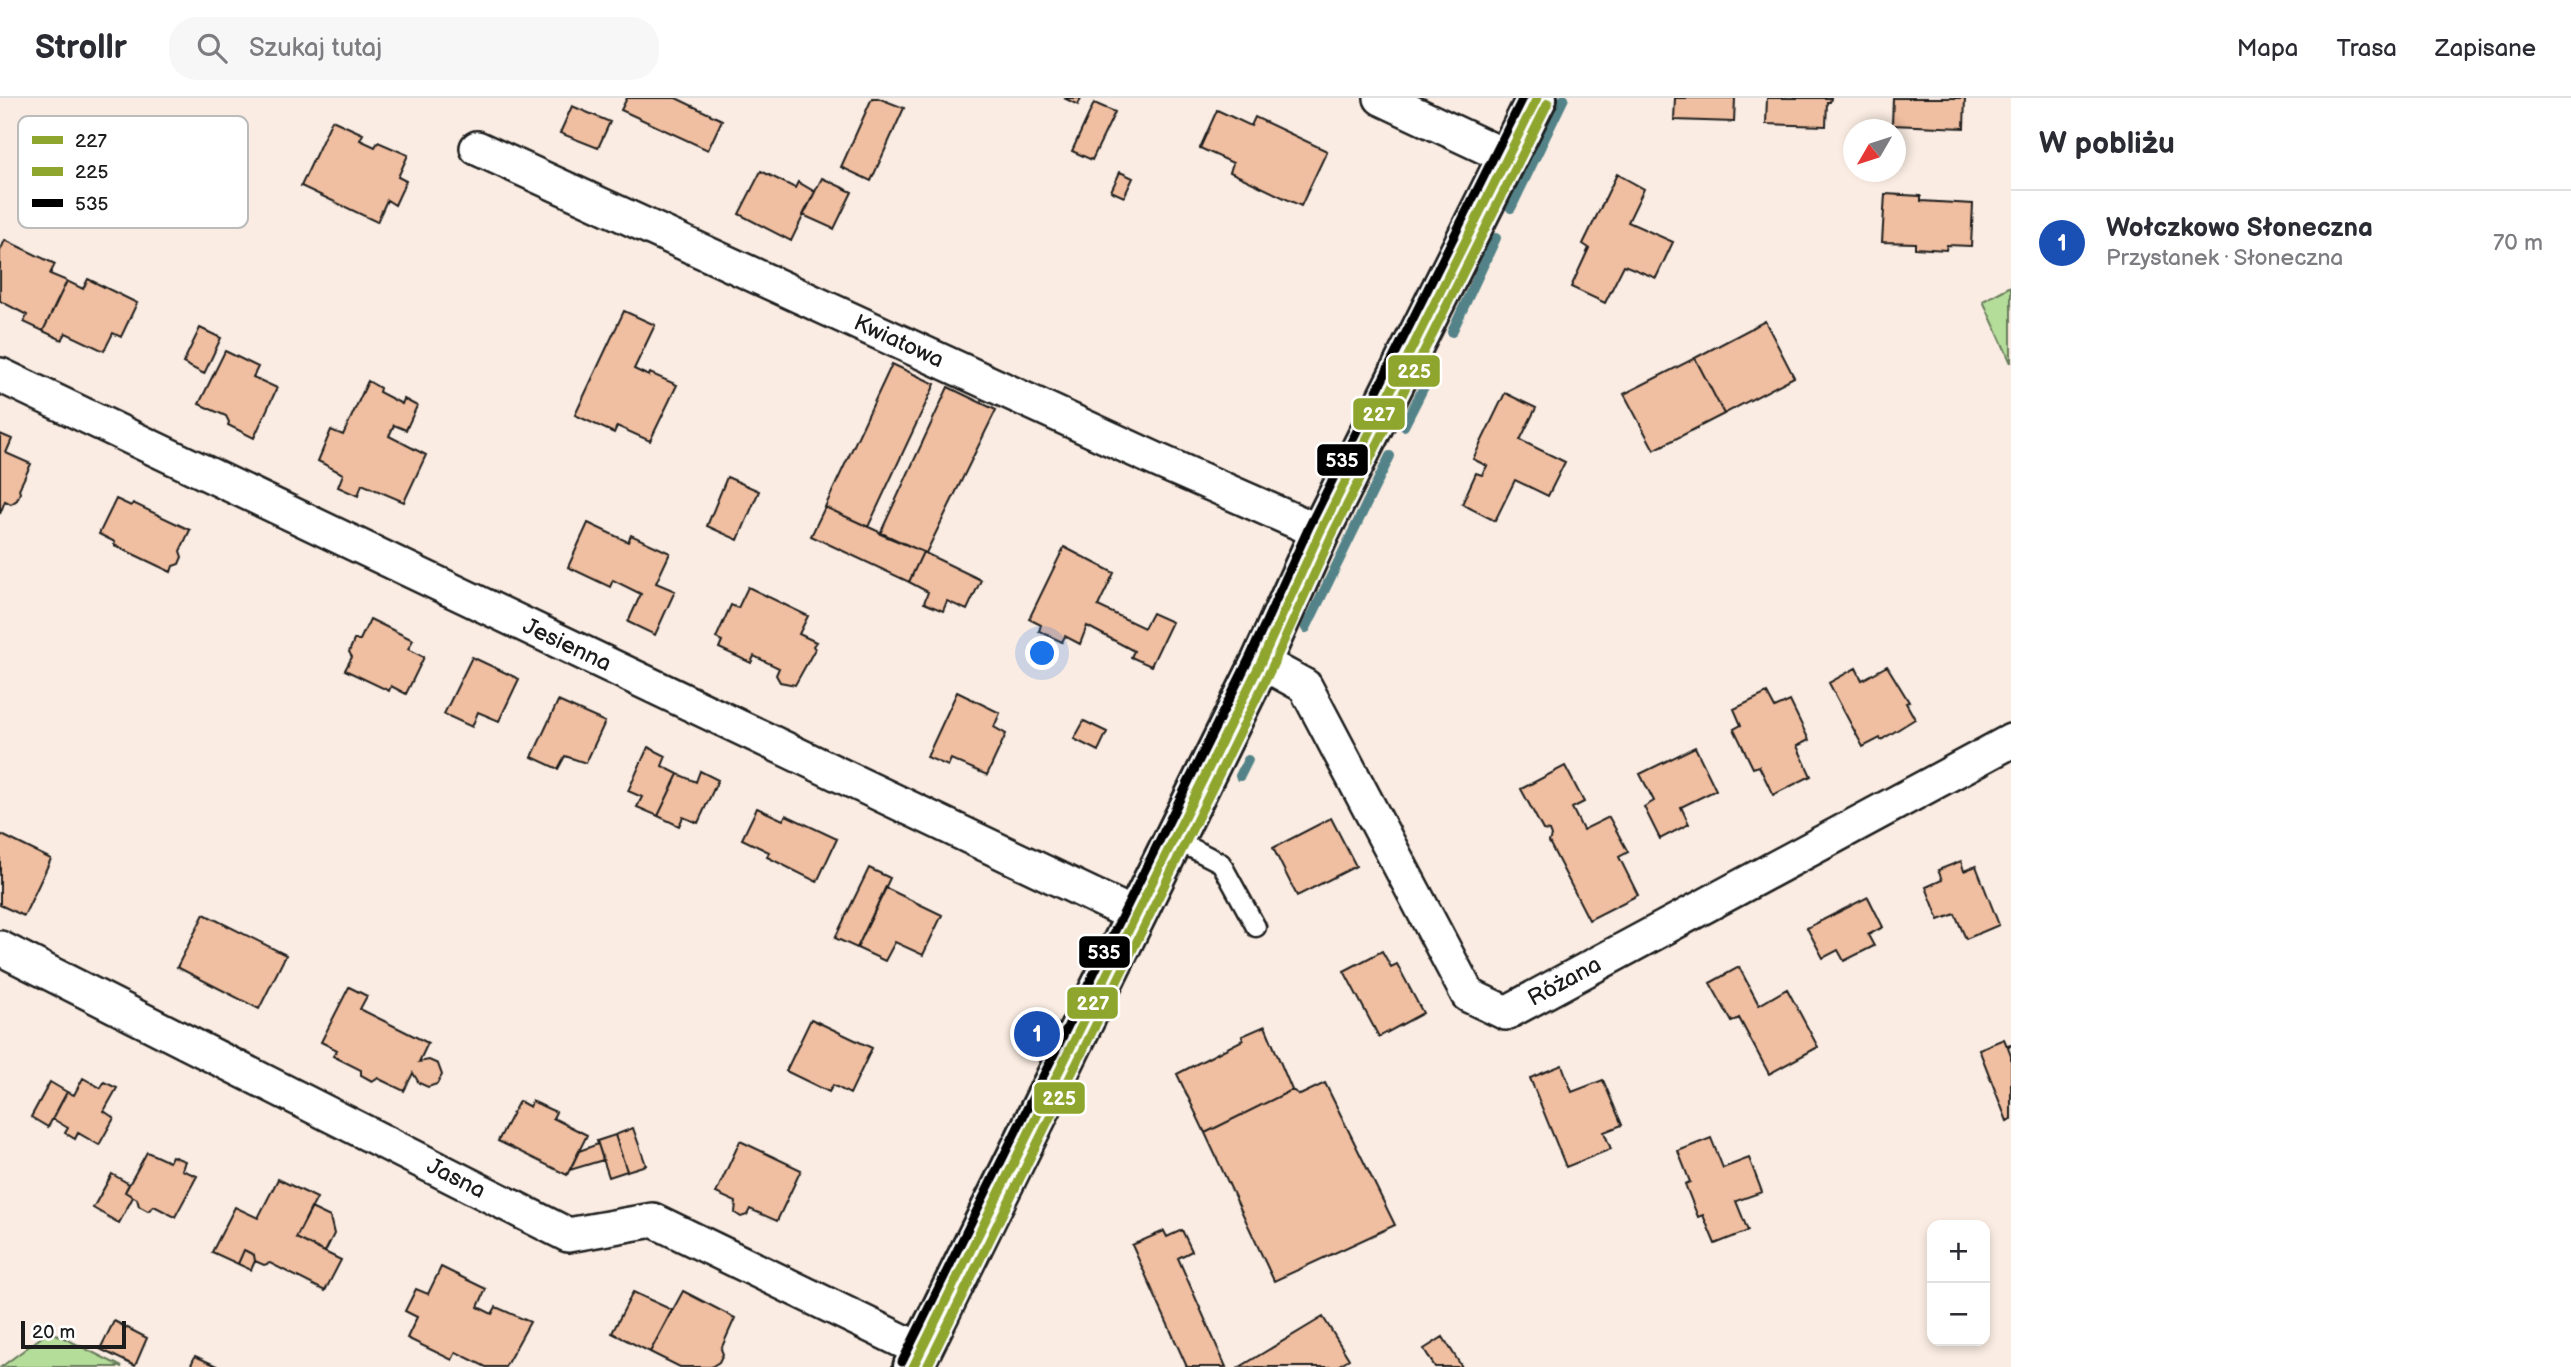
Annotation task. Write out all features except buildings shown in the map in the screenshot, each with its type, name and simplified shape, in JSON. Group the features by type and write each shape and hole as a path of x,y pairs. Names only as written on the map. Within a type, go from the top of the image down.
{"street":[{"path":"1381,98 1508,158"},
{"path":"917,1358 1261,662 1320,532 1537,98"},
{"name":"Kwiatowa","path":"477,148 1159,461 1320,532"},
{"name":"Jesienna","path":"0,375 1136,916"},
{"name":"Różana","path":"1261,662 1305,686 1468,995 1506,1013 2011,741"},
{"name":"Jasna","path":"0,948 568,1235 653,1220 917,1358"}],"lane":[{"path":"1174,839 1221,863 1256,927"}],"green space":[{"path":"2011,286 2011,363 1983,301"},
{"path":"50,1331 122,1367 1,1367"}],"waterway":[{"path":"1511,208 1564,98"},
{"path":"1452,332 1496,238"},
{"path":"1404,426 1434,367"},
{"path":"1306,628 1390,456"},
{"path":"1240,776 1248,760"}],"transit line":[{"name":"535","path":"902,1362 1250,657 1309,527 1523,98"},
{"name":"227","path":"913,1367 1261,662 1320,532 1537,98"},
{"name":"225","path":"927,1367 1272,667 1331,537 1548,103"}],"place":[{"name":"Wołczkowo Słoneczna","path":"1037,1034"}]}
